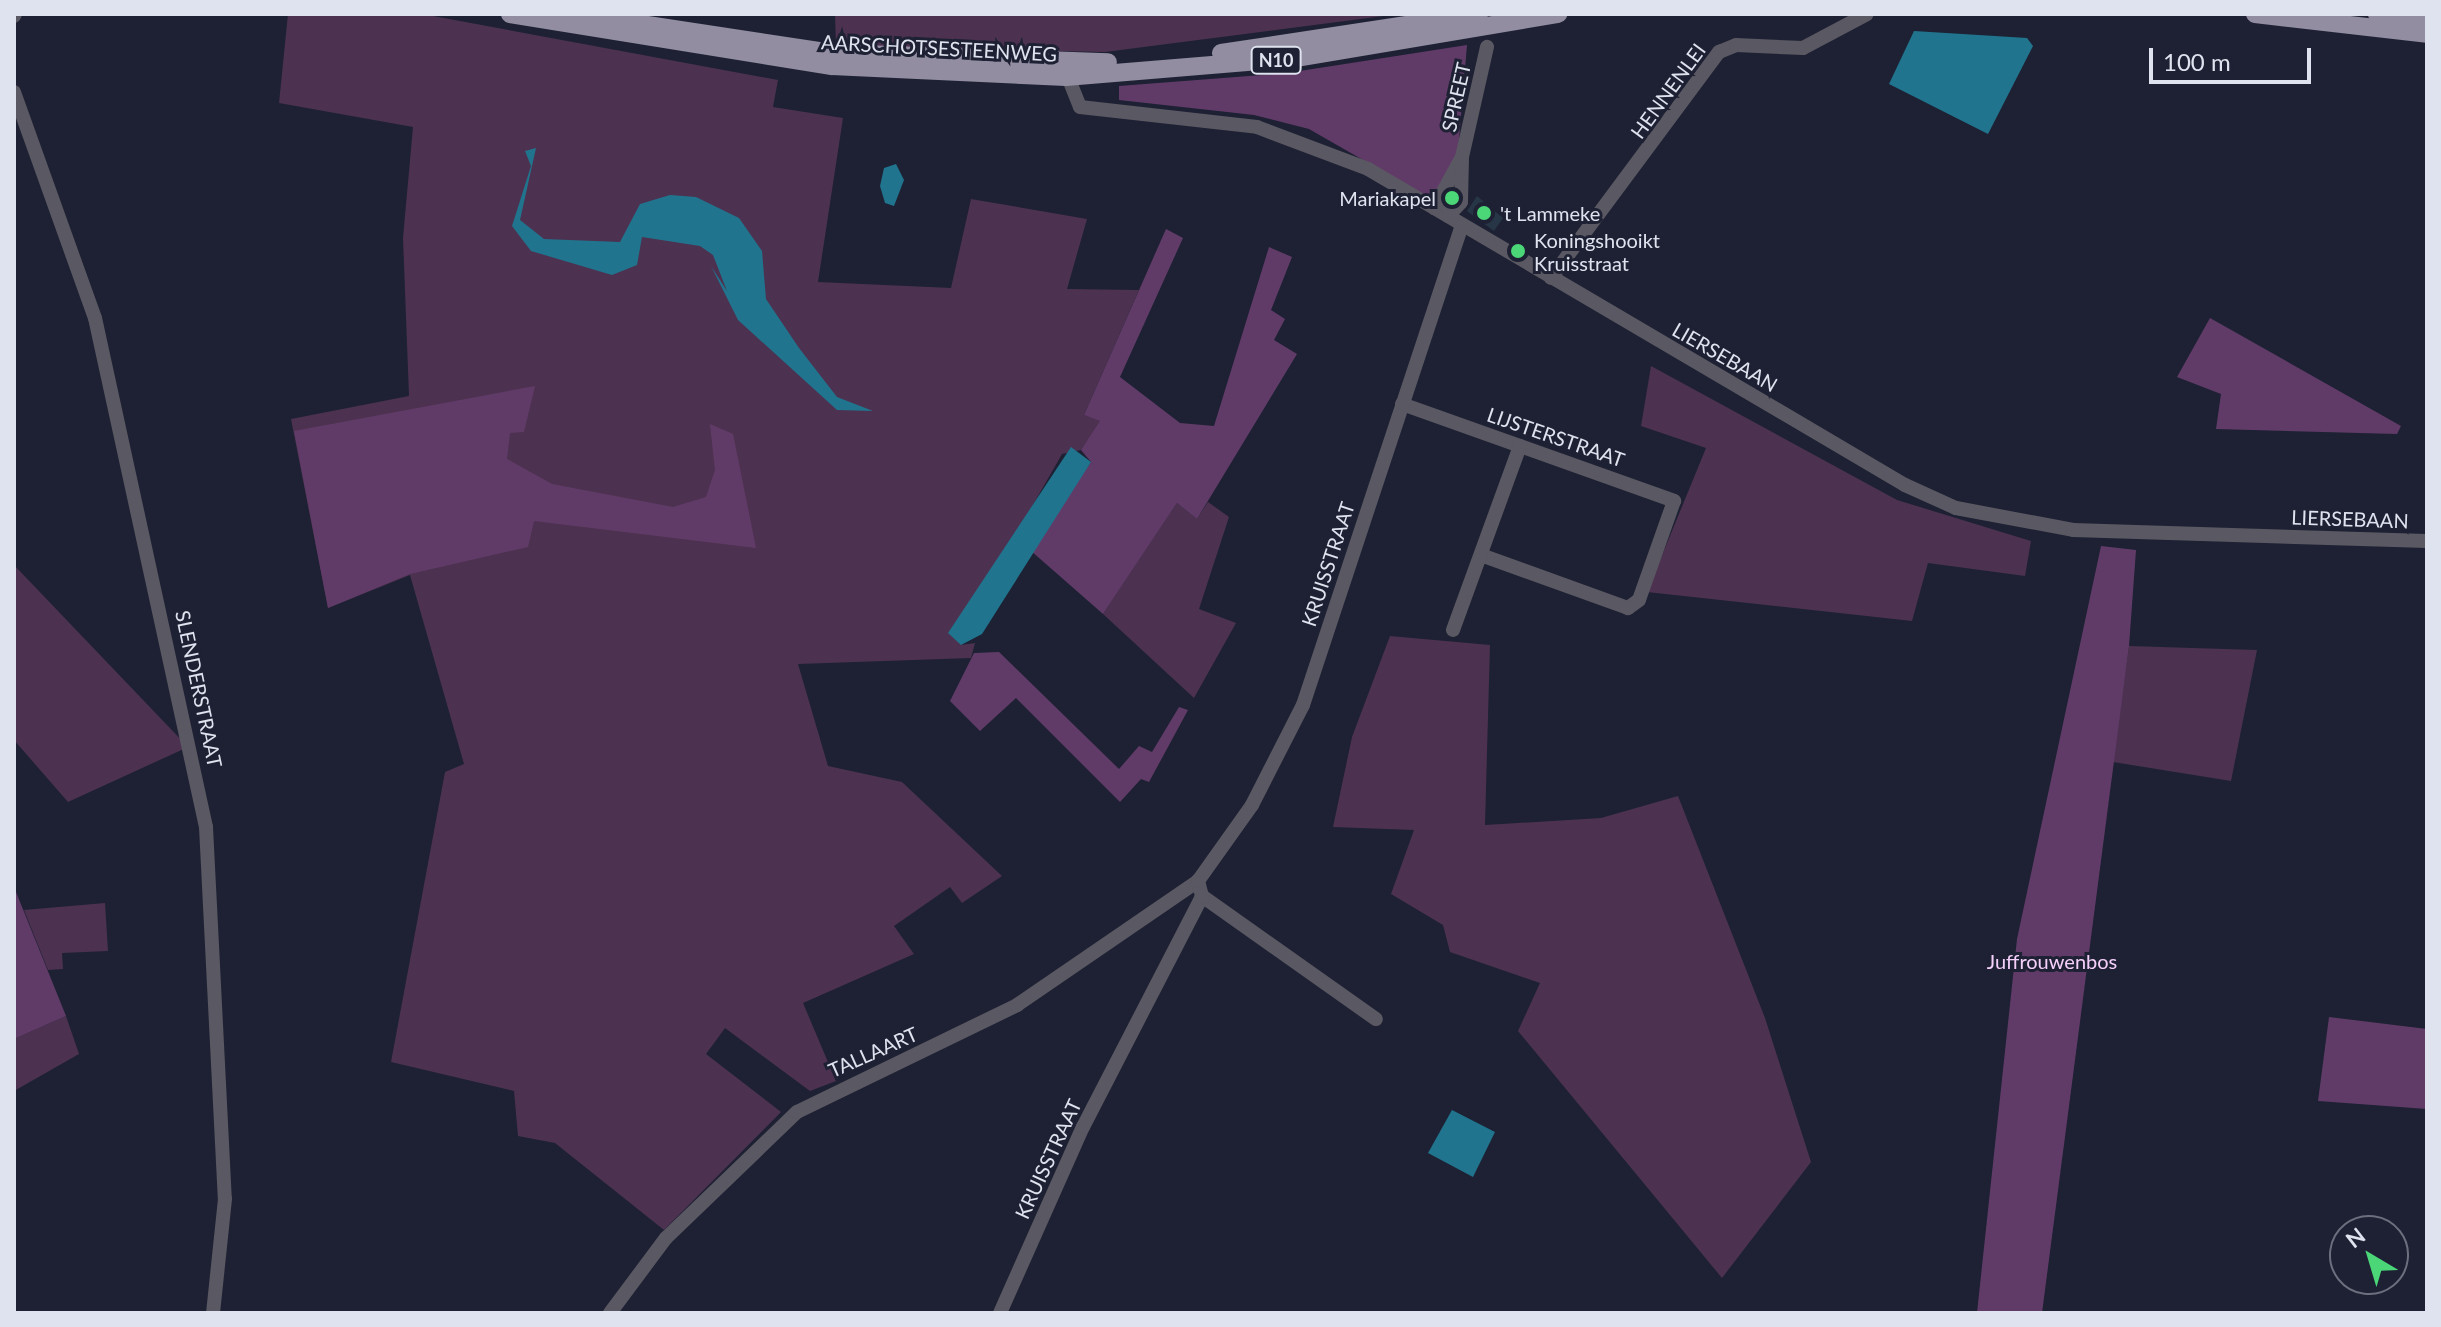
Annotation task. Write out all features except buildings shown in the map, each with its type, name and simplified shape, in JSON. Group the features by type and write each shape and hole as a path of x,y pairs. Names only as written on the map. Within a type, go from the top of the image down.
{"main road":[{"name":"AARSCHOTSESTEENWEG","path":"510,14 730,54 964,68 1065,70 1297,58 1558,14"},
{"name":"AARSCHOTSESTEENWEG","path":"575,14 797,50 964,68"},
{"name":"AARSCHOTSESTEENWEG","path":"1065,70 1253,49 1479,14"},
{"path":"2255,14 2427,34"},
{"path":"2377,14 2427,20"}],"street":[{"name":"HENNENLEI","path":"1551,278 1719,52 1736,45 1803,48 1867,14"},
{"name":"SPREET","path":"1448,216 1461,202 1462,157 1487,47"},
{"name":"LIERSEBAAN","path":"1065,70 1080,107 1286,134 1368,169 1905,485 1988,518 2073,530 2427,541"},
{"name":"SLENDERSTRAAT","path":"14,92 95,318 206,827 225,1199 213,1313"},
{"name":"SPREET","path":"1434,208 1462,157"},
{"name":"KRUISSTRAAT","path":"1198,881 1252,805 1303,705 1462,225"},
{"name":"LIJSTERSTRAAT","path":"1402,404 1674,501 1639,600 1628,608 1481,555"},
{"path":"1453,630 1520,446"},
{"path":"1198,881 1202,896 1376,1019"},
{"name":"TALLAART","path":"610,1313 666,1238 797,1112 1017,1005 1198,881"},
{"name":"KRUISSTRAAT","path":"1000,1313 1083,1127 1202,896"}],"shaded area":[{"path":"288,14 422,14 778,80 773,107 843,118 818,282 951,288 971,199 1087,219 1067,289 1139,290 1084,415 1101,421 1081,450 1062,454 1013,540 961,645 975,643 971,658 798,664 828,766 902,782 1002,876 962,903 950,887 894,926 914,954 803,1003 836,1081 810,1091 725,1028 706,1054 781,1112 664,1230 555,1143 518,1136 514,1091 391,1062 445,772 464,764 410,575 328,608 291,419 409,396 403,238 413,127 279,103"},
{"path":"835,14 1399,14 1105,52 836,47"},
{"path":"1651,366 1897,500 2031,541 2025,576 1928,563 1912,621 1647,592 1706,448 1641,426"},
{"path":"1208,502 1229,517 1199,609 1236,623 1194,698 1103,614 1177,503 1197,519"},
{"path":"14,565 188,747 68,802 14,740"},
{"path":"1390,636 1490,645 1485,825 1601,818 1678,796 1765,1018 1811,1162 1722,1278 1518,1031 1540,983 1450,952 1443,925 1391,894 1414,830 1333,827 1352,737"},
{"path":"2129,646 2257,650 2231,781 2113,762"},
{"path":"105,903 108,951 62,953 63,969 48,970 24,910"},
{"path":"66,1016 79,1054 14,1091 14,1039"}],"green space":[{"path":"1467,45 1458,151 1433,200 1309,129 1254,115 1119,100 1119,86 1287,73"},
{"path":"1166,229 1183,238 1120,377 1180,423 1214,426 1269,247 1292,257 1271,310 1285,319 1274,340 1297,354 1197,519 1177,503 1103,614 1030,550 1091,462 1081,450 1100,421 1084,415"},
{"path":"2210,318 2401,426 2397,434 2216,429 2221,394 2177,377"},
{"path":"535,386 524,432 510,433 507,459 552,484 673,507 706,497 715,470 710,424 733,434 756,548 534,521 528,547 410,574 328,608 294,431"},
{"name":"Juffrouwenbos","path":"2101,546 2136,550 2129,646 2042,1313 1977,1313 2017,939"},
{"path":"999,652 1119,769 1139,746 1152,752 1179,707 1188,710 1149,782 1141,779 1120,802 1016,698 980,731 950,701 974,653"},
{"path":"14,887 66,1016 14,1039"},
{"path":"2329,1017 2427,1029 2427,1109 2318,1101"}],"water":[{"path":"1914,31 2027,38 2033,46 1988,134 1889,84"},
{"path":"536,148 520,220 544,239 620,242 640,204 670,195 696,197 739,218 762,251 766,299 799,348 837,397 873,411 837,410 738,320 711,266 727,291 713,255 700,246 642,237 637,265 612,275 531,251 512,226 531,166 525,151"},
{"path":"896,164 904,180 894,206 885,203 880,186 884,168"},
{"path":"1071,447 1091,462 982,634 961,645 948,633"},
{"path":"1452,1110 1495,1132 1473,1177 1428,1153"}],"place":[{"name":"Mariakapel","path":"1452,198"},
{"name":"'t Lammeke","path":"1484,213"},
{"name":"Koningshooikt Kruisstraat","path":"1518,251"}]}
